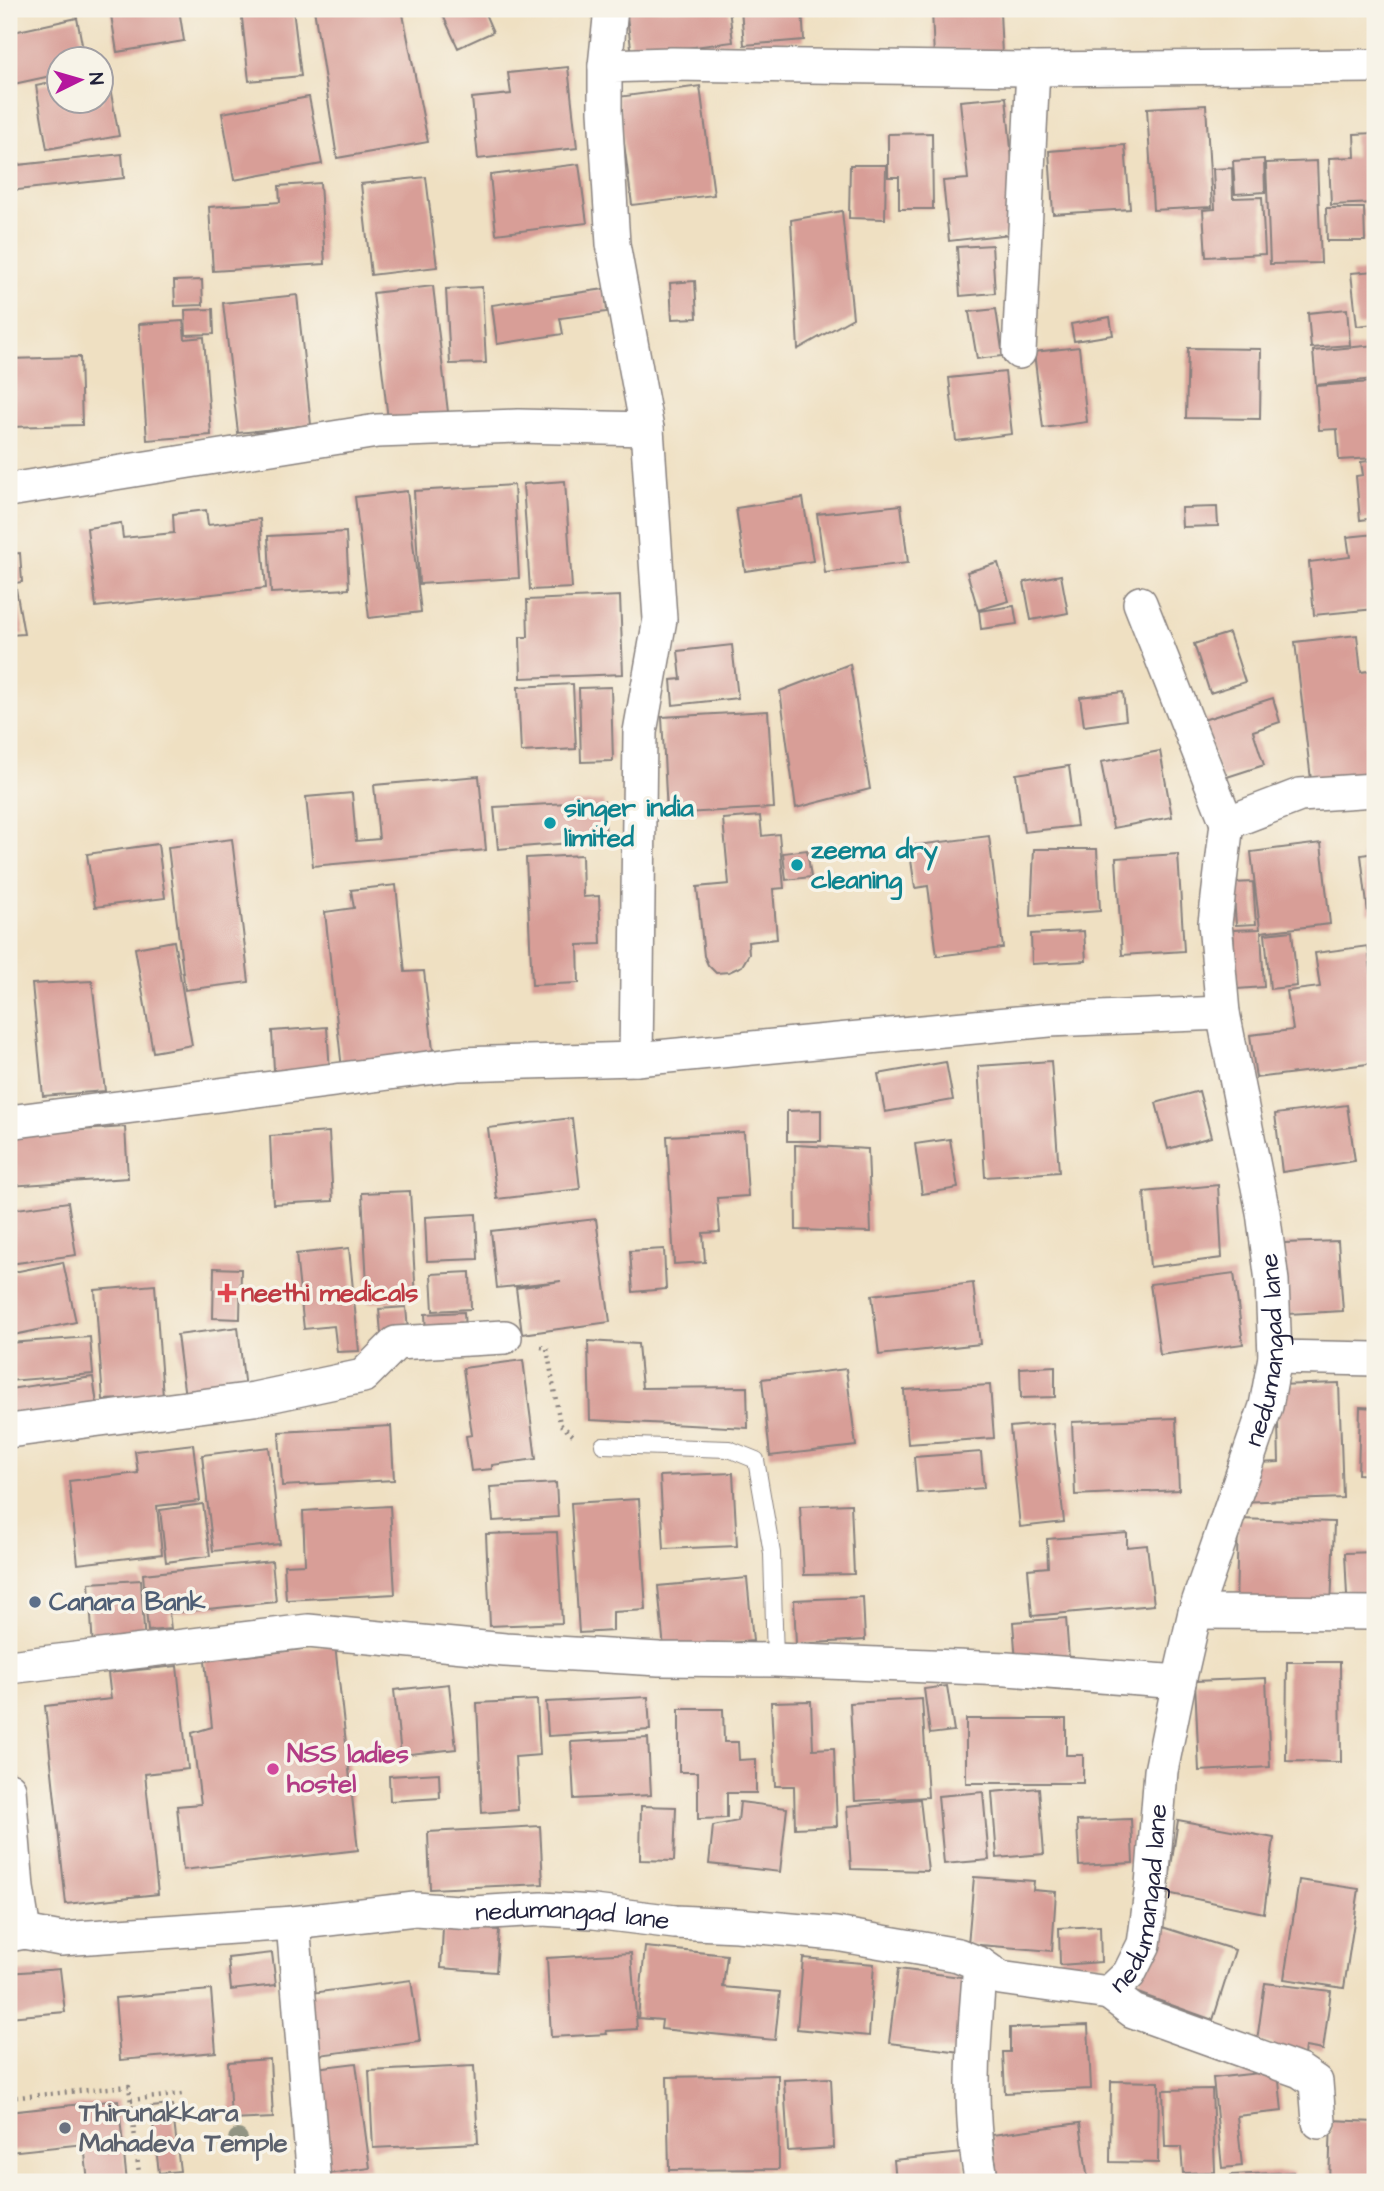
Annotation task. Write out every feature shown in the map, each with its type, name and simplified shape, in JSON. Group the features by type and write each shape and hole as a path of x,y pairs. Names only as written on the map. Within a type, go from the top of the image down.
{"street":[{"path":"611,9 605,66 605,111 613,244 647,429 660,618 640,732 636,1059"},
{"path":"605,66 672,64 1033,69 1375,66"},
{"path":"1019,352 1033,69"},
{"path":"9,490 377,431 518,426 647,429"},
{"path":"1140,603 1227,823 1300,795 1375,790"},
{"name":"nedumangad lane","path":"16,1933 61,1939 293,1923 415,1909 473,1913 542,1909 836,1934 958,1955 979,1964 1000,1978 1110,1993 1129,1974 1144,1944 1152,1885 1160,1771 1178,1682 1195,1612 1266,1406 1275,1357 1272,1281 1263,1212 1223,1013 1215,923 1227,823"},
{"path":"9,1122 460,1064 636,1059 1049,1020 1223,1013"},
{"path":"9,1431 254,1399 363,1376 396,1343 505,1337"},
{"path":"1275,1357 1375,1359"},
{"path":"1195,1612 1375,1613"},
{"path":"9,1667 309,1632 505,1650 659,1659 775,1660 1006,1669 1178,1682"},
{"path":"9,1789 17,1888 16,1933"},
{"path":"293,1923 314,2182"},
{"path":"979,1964 974,2046 976,2156 982,2182"},
{"path":"1110,1993 1133,2011 1300,2071 1316,2082 1319,2122"}],"lane":[{"path":"603,1445 729,1449 756,1460 772,1553 775,1660"}],"path":[{"path":"505,1337 547,1348 560,1424 577,1439 603,1445"},
{"path":"9,2098 129,2087 140,2182"},
{"path":"131,2100 181,2094"}],"building":[{"path":"110,9 179,9 184,41 117,52"},
{"path":"241,9 293,9 301,76 249,81"},
{"path":"314,9 402,9 428,142 337,158"},
{"path":"440,9 483,9 493,32 458,48"},
{"path":"626,9 729,9 733,42 632,55"},
{"path":"741,9 802,9 804,40 744,45"},
{"path":"932,9 1017,11 1000,12 1002,55 934,58"},
{"path":"77,18 82,46 46,46 46,77 9,85 9,33"},
{"path":"568,67 577,148 478,159 472,98 511,94 508,73"},
{"path":"46,84 46,116 115,116 119,136 47,149 36,86"},
{"path":"700,86 714,195 632,205 618,97"},
{"path":"309,97 322,164 234,180 222,113"},
{"path":"1006,97 1019,233 949,241 943,181 968,179 960,101"},
{"path":"1206,105 1212,207 1153,210 1147,108"},
{"path":"932,133 933,209 899,209 899,177 888,177 888,134"},
{"path":"1375,133 1375,203 1331,205 1329,158 1355,157 1354,134"},
{"path":"1125,145 1130,209 1053,214 1049,151"},
{"path":"122,154 124,178 9,191 9,166"},
{"path":"1264,159 1265,192 1235,194 1233,161"},
{"path":"1317,161 1321,263 1270,264 1266,163"},
{"path":"579,164 587,223 496,234 490,175"},
{"path":"850,165 886,165 885,219 849,218"},
{"path":"1232,168 1233,198 1262,197 1265,254 1206,257 1203,210 1215,209 1213,169"},
{"path":"426,177 437,267 371,275 361,184"},
{"path":"320,183 325,264 213,271 209,207 280,202 279,186"},
{"path":"1326,208 1364,208 1365,241 1327,241"},
{"path":"842,211 853,318 798,349 791,220"},
{"path":"992,245 995,293 960,296 957,247"},
{"path":"1375,271 1375,324 1357,326 1351,273"},
{"path":"202,280 203,305 175,306 174,281"},
{"path":"695,281 697,318 672,319 670,283"},
{"path":"433,286 450,429 390,436 373,293"},
{"path":"482,287 486,363 450,364 446,289"},
{"path":"605,289 607,312 560,318 563,334 497,344 492,305"},
{"path":"297,295 311,425 238,433 223,303"},
{"path":"213,309 214,334 186,335 185,310"},
{"path":"996,309 1003,356 977,359 969,312"},
{"path":"1347,309 1350,345 1311,348 1308,313"},
{"path":"1110,317 1113,335 1074,341 1071,324"},
{"path":"183,321 185,339 204,337 211,435 147,440 139,324"},
{"path":"1375,345 1375,379 1316,385 1313,351"},
{"path":"1079,347 1087,422 1043,428 1034,352"},
{"path":"1188,348 1261,349 1260,419 1186,418"},
{"path":"80,357 82,425 9,427 9,359"},
{"path":"1005,372 1012,434 956,441 949,378"},
{"path":"1372,382 1375,458 1339,460 1337,429 1319,430 1316,386"},
{"path":"1375,460 1375,518 1360,520 1356,476 1363,475 1361,462"},
{"path":"565,481 572,588 530,590 523,484"},
{"path":"514,485 519,578 419,584 414,491"},
{"path":"407,491 421,612 369,618 355,497"},
{"path":"803,498 813,561 745,571 736,508"},
{"path":"901,505 908,563 825,573 817,514"},
{"path":"1217,507 1218,526 1182,527 1181,508"},
{"path":"206,510 208,525 260,519 266,588 96,607 87,528 121,523 123,538 174,533 173,514"},
{"path":"346,532 349,589 271,593 268,536"},
{"path":"1375,534 1375,609 1314,615 1309,562 1350,557 1347,537"},
{"path":"20,553 22,582 15,583 24,634 9,635 9,554"},
{"path":"998,563 1009,601 978,610 967,572"},
{"path":"1061,575 1068,613 1031,620 1024,582"},
{"path":"620,596 623,674 521,678 520,637 528,637 527,600"},
{"path":"1014,606 1017,624 981,629 979,611"},
{"path":"1229,633 1245,682 1210,693 1194,644"},
{"path":"1357,635 1361,672 1375,670 1375,790 1313,797 1295,642"},
{"path":"732,645 738,698 673,705 671,680 681,679 678,651"},
{"path":"850,664 870,789 796,808 780,691"},
{"path":"573,684 576,749 521,752 518,687"},
{"path":"611,687 613,761 581,762 579,688"},
{"path":"1123,692 1126,720 1084,726 1080,697"},
{"path":"1273,698 1280,722 1253,731 1264,765 1221,779 1203,720"},
{"path":"768,711 774,808 667,814 662,717"},
{"path":"1160,751 1172,817 1113,828 1101,762"},
{"path":"1069,766 1077,826 1024,832 1016,774"},
{"path":"479,776 486,850 313,866 306,797 352,793 356,841 379,839 374,785"},
{"name":"singer india limited","path":"604,801 606,840 498,849 494,807"},
{"path":"760,816 762,836 779,834 784,888 773,889 777,939 748,942 749,954 742,966 729,972 716,973 704,956 697,887 729,884 723,819"},
{"path":"989,836 1003,948 937,956 928,886 915,888 909,846"},
{"path":"232,839 249,982 185,990 168,847"},
{"path":"1321,843 1330,924 1261,932 1264,987 1237,989 1233,930 1260,929 1251,852"},
{"path":"158,844 165,898 95,907 87,854"},
{"path":"1034,849 1097,849 1100,911 1031,916"},
{"name":"zeema dry cleaning","path":"807,850 811,877 786,880 783,853"},
{"path":"1375,853 1375,912 1368,913 1361,855"},
{"path":"1178,854 1184,951 1122,955 1116,858"},
{"path":"582,855 583,897 599,896 601,944 578,945 579,983 532,985 526,858"},
{"path":"1253,882 1256,924 1236,925 1233,883"},
{"path":"396,885 405,972 424,971 434,1059 342,1069 325,912 354,908 351,890"},
{"path":"1084,931 1086,961 1032,964 1031,934"},
{"path":"1292,931 1297,986 1270,989 1265,934"},
{"path":"174,941 192,1045 153,1052 135,948"},
{"path":"1368,946 1375,1000 1375,1063 1256,1078 1250,1035 1293,1030 1287,991 1320,987 1315,953"},
{"path":"92,981 105,1091 43,1096 32,984"},
{"path":"327,1027 331,1087 275,1089 272,1031"},
{"path":"1051,1061 1059,1172 985,1177 978,1066"},
{"path":"946,1062 953,1100 885,1112 878,1074"},
{"path":"1199,1091 1211,1137 1168,1149 1156,1103"},
{"path":"1347,1105 1355,1161 1282,1172 1275,1114"},
{"path":"821,1110 821,1141 787,1141 787,1111"},
{"path":"572,1118 580,1189 497,1199 488,1128"},
{"path":"125,1127 128,1178 9,1186 9,1135"},
{"path":"329,1132 333,1201 273,1204 270,1136"},
{"path":"744,1132 748,1196 717,1198 720,1232 703,1233 705,1262 674,1264 667,1136"},
{"path":"950,1139 958,1188 922,1194 915,1144"},
{"path":"795,1145 868,1149 871,1232 796,1230"},
{"path":"1218,1185 1222,1258 1150,1267 1144,1192"},
{"path":"410,1191 416,1300 368,1303 362,1193"},
{"path":"68,1202 76,1255 9,1264 9,1210"},
{"path":"476,1214 478,1259 427,1261 425,1217"},
{"path":"596,1219 610,1322 522,1334 516,1288 561,1281 497,1288 491,1231"},
{"path":"1338,1241 1343,1311 1288,1314 1284,1243"},
{"path":"349,1248 359,1351 337,1352 334,1326 304,1329 296,1254"},
{"path":"664,1249 666,1289 633,1292 630,1251"},
{"path":"63,1262 76,1322 9,1336 9,1273"},
{"name":"neethi medicals","path":"214,1268 241,1269 240,1319 213,1318"},
{"path":"470,1272 471,1309 433,1311 431,1274"},
{"path":"1234,1273 1243,1344 1160,1355 1150,1284"},
{"path":"973,1283 980,1344 879,1355 872,1295"},
{"path":"155,1285 163,1397 103,1400 95,1290"},
{"path":"406,1307 408,1331 381,1334 379,1309"},
{"path":"464,1312 466,1350 427,1352 425,1314"},
{"path":"238,1327 245,1390 185,1397 177,1335"},
{"path":"90,1337 93,1374 9,1381 9,1343"},
{"path":"588,1341 638,1344 642,1388 747,1387 748,1428 590,1420"},
{"path":"523,1360 536,1459 471,1471 466,1436 472,1435 463,1368"},
{"path":"1055,1366 1055,1397 1021,1398 1020,1368"},
{"path":"846,1369 856,1446 770,1456 762,1379"},
{"path":"93,1377 98,1411 9,1423 9,1389"},
{"path":"1339,1383 1343,1498 1237,1502 1235,1464 1279,1462 1277,1385"},
{"path":"990,1385 994,1438 908,1444 904,1390"},
{"path":"1360,1407 1375,1408 1375,1475 1358,1474"},
{"path":"1176,1418 1179,1490 1075,1495 1072,1422"},
{"path":"1053,1423 1064,1522 1020,1527 1010,1427"},
{"path":"391,1426 394,1480 282,1486 279,1432"},
{"path":"193,1444 200,1501 157,1506 162,1554 78,1564 69,1481 138,1473 135,1451"},
{"path":"269,1447 280,1544 213,1551 202,1455"},
{"path":"981,1452 984,1488 917,1493 914,1457"},
{"path":"733,1473 737,1546 664,1549 660,1476"},
{"path":"556,1483 558,1517 493,1521 490,1487"},
{"path":"639,1499 646,1610 613,1612 613,1631 579,1633 571,1503"},
{"path":"203,1504 210,1556 166,1562 160,1510"},
{"path":"851,1504 854,1574 804,1575 800,1506"},
{"path":"390,1506 395,1594 286,1600 284,1565 305,1564 303,1511"},
{"path":"1238,1519 1334,1522 1331,1611 1236,1608"},
{"path":"557,1532 562,1623 490,1626 486,1534"},
{"path":"1127,1533 1127,1547 1147,1545 1154,1605 1032,1616 1028,1569 1048,1567 1047,1539"},
{"path":"1375,1552 1375,1616 1348,1617 1345,1553"},
{"path":"272,1561 276,1602 169,1613 171,1629 148,1631 143,1574"},
{"path":"747,1578 753,1641 664,1649 658,1586"},
{"path":"141,1580 145,1646 93,1649 89,1583"},
{"path":"863,1597 865,1640 796,1644 794,1600"},
{"path":"1066,1618 1069,1658 1016,1662 1013,1622"},
{"name":"NSS ladies hostel","path":"335,1645 358,1850 183,1870 177,1806 201,1804 192,1733 212,1727 205,1661"},
{"path":"1287,1662 1340,1662 1341,1762 1286,1761"},
{"path":"177,1666 188,1769 145,1774 158,1894 66,1904 45,1706 111,1699 108,1673"},
{"path":"1266,1678 1270,1767 1199,1771 1195,1681"},
{"path":"449,1684 456,1749 401,1755 394,1690"},
{"path":"947,1686 954,1731 930,1734 924,1689"},
{"path":"648,1697 650,1730 548,1736 546,1702"},
{"path":"922,1699 928,1797 855,1801 850,1703"},
{"path":"537,1700 540,1755 515,1757 518,1810 482,1813 477,1703"},
{"path":"811,1701 813,1749 834,1748 837,1826 795,1828 794,1786 775,1786 771,1702"},
{"path":"679,1709 723,1709 724,1742 738,1742 739,1760 756,1759 756,1793 727,1793 727,1818 698,1819 698,1772 679,1772"},
{"path":"966,1719 1066,1719 1066,1755 1083,1755 1083,1783 966,1783"},
{"path":"648,1738 651,1795 574,1799 571,1742"},
{"path":"439,1773 440,1798 390,1801 389,1776"},
{"path":"1039,1788 1044,1854 997,1858 992,1792"},
{"path":"983,1792 989,1860 944,1864 938,1796"},
{"path":"920,1799 928,1871 851,1869 847,1806"},
{"path":"740,1802 787,1808 780,1872 709,1864 713,1826 738,1821"},
{"path":"641,1806 676,1807 674,1861 640,1860"},
{"path":"1131,1819 1133,1863 1079,1866 1077,1821"},
{"path":"1178,1820 1274,1838 1264,1913 1167,1893"},
{"path":"540,1826 543,1884 430,1889 428,1832"},
{"path":"974,1877 1034,1881 1033,1890 1056,1892 1052,1951 968,1944"},
{"path":"1299,1880 1359,1889 1344,1988 1284,1979"},
{"path":"1100,1926 1101,1962 1060,1965 1059,1928"},
{"path":"1159,1926 1235,1950 1213,2020 1135,1992"},
{"path":"443,1927 499,1930 496,1972 441,1968"},
{"path":"645,1947 727,1955 723,1987 780,1992 775,2040 661,2029 662,2020 638,2018"},
{"path":"272,1953 276,1985 231,1990 228,1958"},
{"path":"631,1953 637,2029 606,2031 607,2034 551,2037 547,1958"},
{"path":"803,1958 874,1964 869,2036 797,2029"},
{"path":"60,1969 65,2012 9,2017 9,1973"},
{"path":"898,1969 969,1978 960,2052 889,2043"},
{"path":"411,1980 420,2042 304,2057 296,1995"},
{"path":"1265,1983 1331,1991 1323,2050 1305,2047 1304,2055 1272,2050 1273,2044 1257,2041"},
{"path":"211,1990 216,2052 120,2060 115,1998"},
{"path":"1088,2025 1091,2089 1005,2093 1003,2052 1010,2052 1010,2028"},
{"path":"270,2059 273,2118 231,2120 228,2062"},
{"path":"356,2063 370,2168 321,2175 307,2069"},
{"path":"474,2066 478,2143 373,2148 369,2071"},
{"path":"1278,2071 1282,2111 1237,2116 1242,2166 1222,2168 1213,2078"},
{"path":"778,2075 779,2169 669,2170 667,2077"},
{"path":"831,2078 834,2148 788,2151 784,2080"},
{"path":"1111,2081 1159,2082 1158,2163 1110,2162"},
{"path":"1212,2089 1215,2172 1183,2173 1181,2147 1165,2147 1163,2090"},
{"name":"Thirunakkara Mahadeva Temple","path":"118,2100 127,2182 88,2182 84,2144 9,2152 9,2112"},
{"path":"172,2105 180,2171 159,2173 151,2107"},
{"path":"1331,2120 1375,2122 1375,2182 1329,2182"},
{"path":"1080,2123 1088,2181 998,2182 992,2135"},
{"path":"963,2153 966,2182 896,2182 894,2160"},
{"path":"1293,2172 1293,2182 1232,2182 1231,2175"}],"place":[{"name":"singer india limited","path":"550,823"},
{"name":"zeema dry cleaning","path":"797,865"},
{"name":"neethi medicals","path":"227,1293"},
{"name":"Canara Bank","path":"35,1602"},
{"name":"NSS ladies hostel","path":"273,1769"},
{"name":"Thirunakkara Mahadeva Temple","path":"65,2128"}]}
